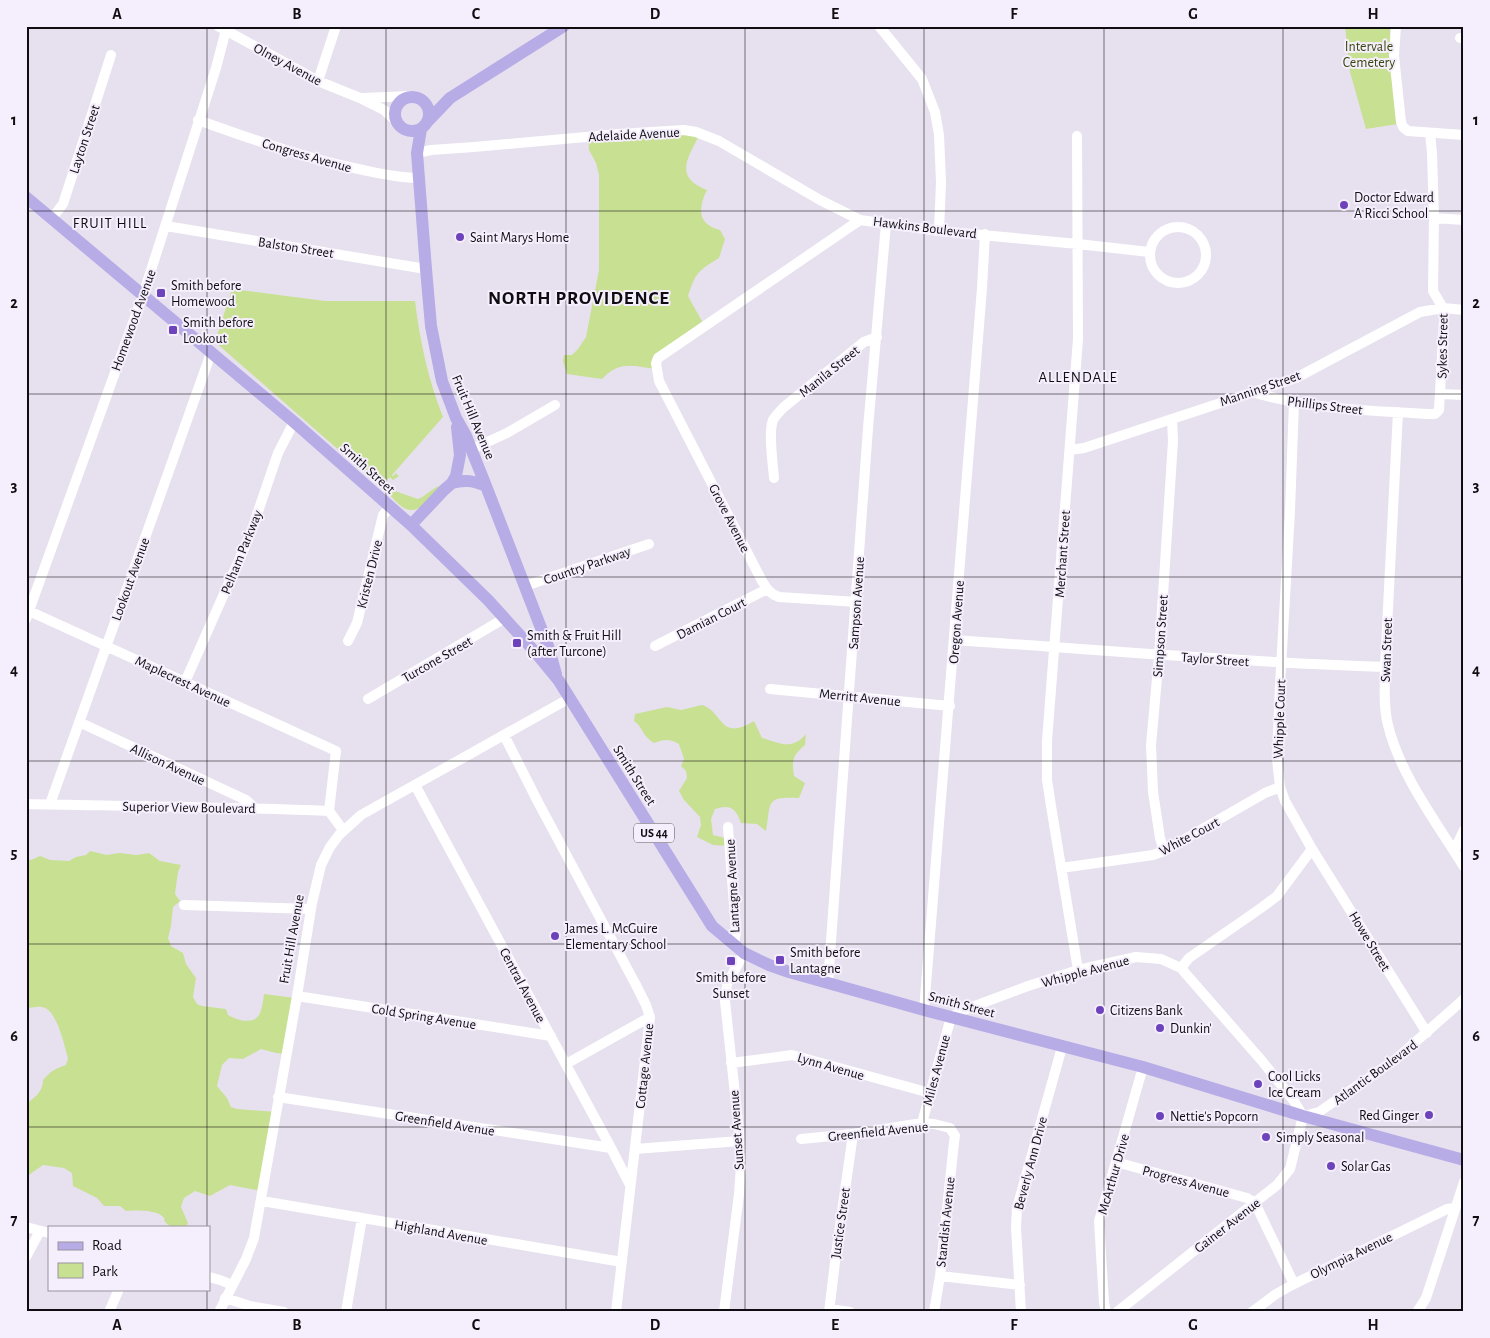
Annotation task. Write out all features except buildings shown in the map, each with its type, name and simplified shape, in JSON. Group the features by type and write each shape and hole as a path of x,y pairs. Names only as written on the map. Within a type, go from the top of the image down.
{"main road":[{"path":"425,125 430,117 429,107 418,97 410,96 401,100 395,112 396,121 407,130 412,131 425,125 450,98 564,26"},
{"path":"422,100 450,98"},
{"name":"Fruit Hill Avenue","path":"417,152 425,125"},
{"name":"Fruit Hill Avenue","path":"407,130 417,152 430,320 436,358 445,391 456,418 472,448 548,646 559,681"},
{"name":"Smith Street","path":"26,198 294,422 411,525 488,600 559,681 712,926 744,953 770,965 828,983 1062,1047 1143,1067 1303,1116 1464,1160"},
{"path":"411,525 452,483 458,470 460,455 456,418"},
{"path":"452,483 464,480 478,482 486,486"}],"street":[{"path":"318,81 336,26"},
{"path":"879,26 922,79 935,112 939,135 941,182 939,231"},
{"path":"1396,26 1394,56 1403,127 1408,131 1464,135"},
{"name":"Olney Avenue","path":"223,28 318,81 384,110 396,121"},
{"name":"Homewood Avenue","path":"28,615 166,226 216,68 223,28"},
{"name":"Layton Street","path":"51,218 63,204 111,56"},
{"name":"Olney Avenue","path":"360,98 410,96"},
{"name":"Congress Avenue","path":"198,120 340,166 402,178 419,178"},
{"name":"Adelaide Avenue","path":"417,152 666,130 690,131 719,141 820,200 860,220"},
{"name":"Sykes Street","path":"1398,412 1435,414 1439,410 1441,394 1444,320 1443,308 1434,291 1434,218 1430,133"},
{"name":"Merchant Street","path":"1077,136 1078,339 1046,762 1051,806 1078,970"},
{"path":"1434,218 1464,220"},
{"name":"Hawkins Boulevard","path":"656,363 663,353 860,220 939,231 985,234 1149,252"},
{"name":"Sampson Avenue","path":"828,983 868,428 886,224"},
{"name":"Balston Street","path":"166,226 426,269"},
{"path":"1180,226 1188,228 1200,236 1204,243 1206,257 1196,276 1190,280 1175,283 1161,278 1156,273 1152,266 1149,252 1154,238 1166,229 1180,226"},
{"name":"Oregon Avenue","path":"924,1010 950,706 985,234"},
{"name":"Manning Street","path":"1070,450 1084,448 1296,378 1420,312 1443,308 1464,310"},
{"name":"Manila Street","path":"774,478 771,432 774,419 784,408 864,342 877,337"},
{"name":"Lookout Avenue","path":"50,804 211,353"},
{"name":"Grove Avenue","path":"656,363 659,381 767,589"},
{"name":"Phillips Street","path":"1252,392 1314,405 1398,412"},
{"path":"1441,394 1464,395"},
{"name":"Whipple Court","path":"1294,402 1277,759 1280,787 1285,801 1312,849"},
{"path":"472,448 507,434 555,405"},
{"name":"Swan Street","path":"1398,412 1385,667 1385,706 1388,724 1399,757 1413,784 1464,867"},
{"name":"Simpson Street","path":"1164,851 1160,838 1151,774 1151,745 1159,656 1173,441 1172,419"},
{"name":"Pelham Parkway","path":"185,682 250,535 278,453 294,422"},
{"name":"Kristen Drive","path":"348,641 357,623 383,516 390,507"},
{"name":"Country Parkway","path":"525,586 649,544"},
{"path":"767,589 772,594 779,596 856,602"},
{"name":"Damian Court","path":"655,646 767,589"},
{"name":"Maplecrest Avenue","path":"28,615 106,646 336,751 329,812"},
{"name":"Turcone Street","path":"368,699 505,618"},
{"name":"Taylor Street","path":"955,640 1159,656 1385,667"},
{"name":"Merritt Avenue","path":"770,688 950,706"},
{"name":"Fruit Hill Avenue","path":"219,1312 251,1248 254,1238 297,996 310,909 321,865 330,847 343,830 368,810 570,698"},
{"name":"Allison Avenue","path":"79,722 246,800 255,808"},
{"name":"Cottage Avenue","path":"504,735 636,984 650,1017 616,1312"},
{"name":"Central Avenue","path":"415,785 612,1148 630,1185"},
{"name":"White Court","path":"1061,868 1143,857 1164,851 1265,793 1280,787"},
{"name":"Superior View Boulevard","path":"26,804 255,808 329,812"},
{"path":"329,812 343,830"},
{"name":"Lantagne Avenue","path":"728,827 736,931 734,944"},
{"path":"1454,851 1464,830"},
{"path":"1181,968 1189,958 1277,896 1312,849"},
{"name":"Howe Street","path":"1312,849 1426,1033"},
{"path":"184,905 310,909"},
{"name":"Sunset Avenue","path":"724,1312 741,1166 740,1141 725,1012 726,991 732,973 744,953"},
{"name":"Whipple Avenue","path":"951,1017 964,1010 1028,986 1078,970 1136,957 1161,959 1181,968 1262,1061 1294,1101 1303,1116"},
{"name":"Cold Spring Avenue","path":"297,996 551,1036"},
{"name":"Atlantic Boulevard","path":"1303,1116 1319,1112 1396,1059 1464,999"},
{"path":"566,1064 650,1017"},
{"name":"Miles Avenue","path":"922,1124 951,1017"},
{"name":"Beverly Ann Drive","path":"1021,1312 1016,1227 1017,1208 1062,1047"},
{"name":"Lynn Avenue","path":"731,1063 792,1055 930,1093"},
{"name":"McArthur Drive","path":"1106,1312 1099,1221 1143,1067"},
{"name":"Greenfield Avenue","path":"278,1098 612,1148"},
{"name":"Gainer Avenue","path":"1117,1312 1278,1185 1290,1169 1303,1116"},
{"name":"Greenfield Avenue","path":"801,1139 922,1124 945,1126 953,1132"},
{"name":"Standish Avenue","path":"934,1312 940,1276 955,1136 953,1132"},
{"name":"Justice Street","path":"829,1310 853,1134"},
{"path":"635,1149 740,1141"},
{"name":"Progress Avenue","path":"1116,1162 1247,1198 1255,1203"},
{"path":"1420,1310 1426,1298 1464,1182"},
{"name":"Highland Avenue","path":"262,1201 622,1262"},
{"path":"1255,1203 1294,1284"},
{"name":"Olympia Avenue","path":"1252,1312 1276,1294 1294,1284 1447,1208 1455,1208"},
{"path":"346,1312 362,1218"},
{"path":"26,1227 44,1232 26,1257"},
{"path":"940,1276 1020,1285"},
{"path":"210,1277 232,1285"},
{"path":"109,1312 119,1290"},
{"path":"225,1298 250,1306 284,1312"},
{"path":"829,1310 850,1312"}],"green space":[{"name":"Intervale Cemetery","path":"1345,26 1390,26 1391,72 1398,124 1366,129 1350,72"},
{"path":"701,132 688,157 687,172 690,179 696,185 707,190 701,209 703,219 707,224 720,230 725,239 719,258 699,273 693,282 688,296 703,323 661,353 656,369 634,366 621,367 615,369 602,379 567,374 563,361 564,355 572,355 586,337 599,270 599,175 596,163 589,150 588,133"},
{"path":"232,289 325,301 415,301 425,360 443,417 392,475 396,473 399,476 393,480 390,477 381,487 215,342"},
{"path":"439,486 421,507 411,510 401,506 388,493 395,491 418,499"},
{"path":"702,705 714,713 728,727 743,727 754,721 762,738 775,742 790,744 801,739 806,734 805,745 795,755 793,762 794,776 805,783 799,798 780,798 772,803 766,831 757,824 741,823 732,808 715,809 711,819 713,835 725,838 730,846 713,845 697,837 701,825 700,817 684,800 679,791 687,778 686,771 681,766 684,759 679,744 667,740 654,743 634,721 635,714 667,707 681,710"},
{"path":"90,851 107,855 149,853 160,861 181,865 178,872 175,894 180,901 173,907 168,938 171,946 183,953 186,964 196,978 193,997 197,1004 226,1009 231,1017 249,1021 259,1015 264,994 295,998 286,1054 261,1049 243,1059 229,1058 222,1065 217,1086 227,1098 231,1107 277,1112 262,1191 230,1185 210,1196 195,1191 184,1198 181,1207 188,1223 186,1226 170,1226 162,1216 155,1213 126,1211 120,1206 104,1206 97,1198 73,1186 72,1173 64,1168 43,1165 26,1177 26,1104 40,1091 43,1080 53,1071 66,1065 68,1058 59,1028 52,1014 42,1007 26,1008 26,859 31,860 40,856 50,860 69,861 86,855"}],"place":[{"name":"Doctor Edward A Ricci School","path":"1344,205"},
{"name":"Saint Marys Home","path":"460,237"},
{"name":"Smith before Homewood","path":"161,293"},
{"name":"Smith before Lookout","path":"173,330"},
{"name":"Smith & Fruit Hill (after Turcone)","path":"517,643"},
{"name":"James L. McGuire Elementary School","path":"555,936"},
{"name":"Smith before Lantagne","path":"780,960"},
{"name":"Smith before Sunset","path":"731,961"},
{"name":"Citizens Bank","path":"1100,1010"},
{"name":"Dunkin'","path":"1160,1028"},
{"name":"Cool Licks Ice Cream","path":"1258,1084"},
{"name":"Red Ginger","path":"1429,1115"},
{"name":"Nettie's Popcorn","path":"1160,1116"},
{"name":"Simply Seasonal","path":"1266,1137"},
{"name":"Solar Gas","path":"1331,1166"}],"district":[{"name":"FRUIT HILL","path":"110,223"},
{"name":"NORTH PROVIDENCE","path":"579,297"},
{"name":"ALLENDALE","path":"1078,377"}]}
